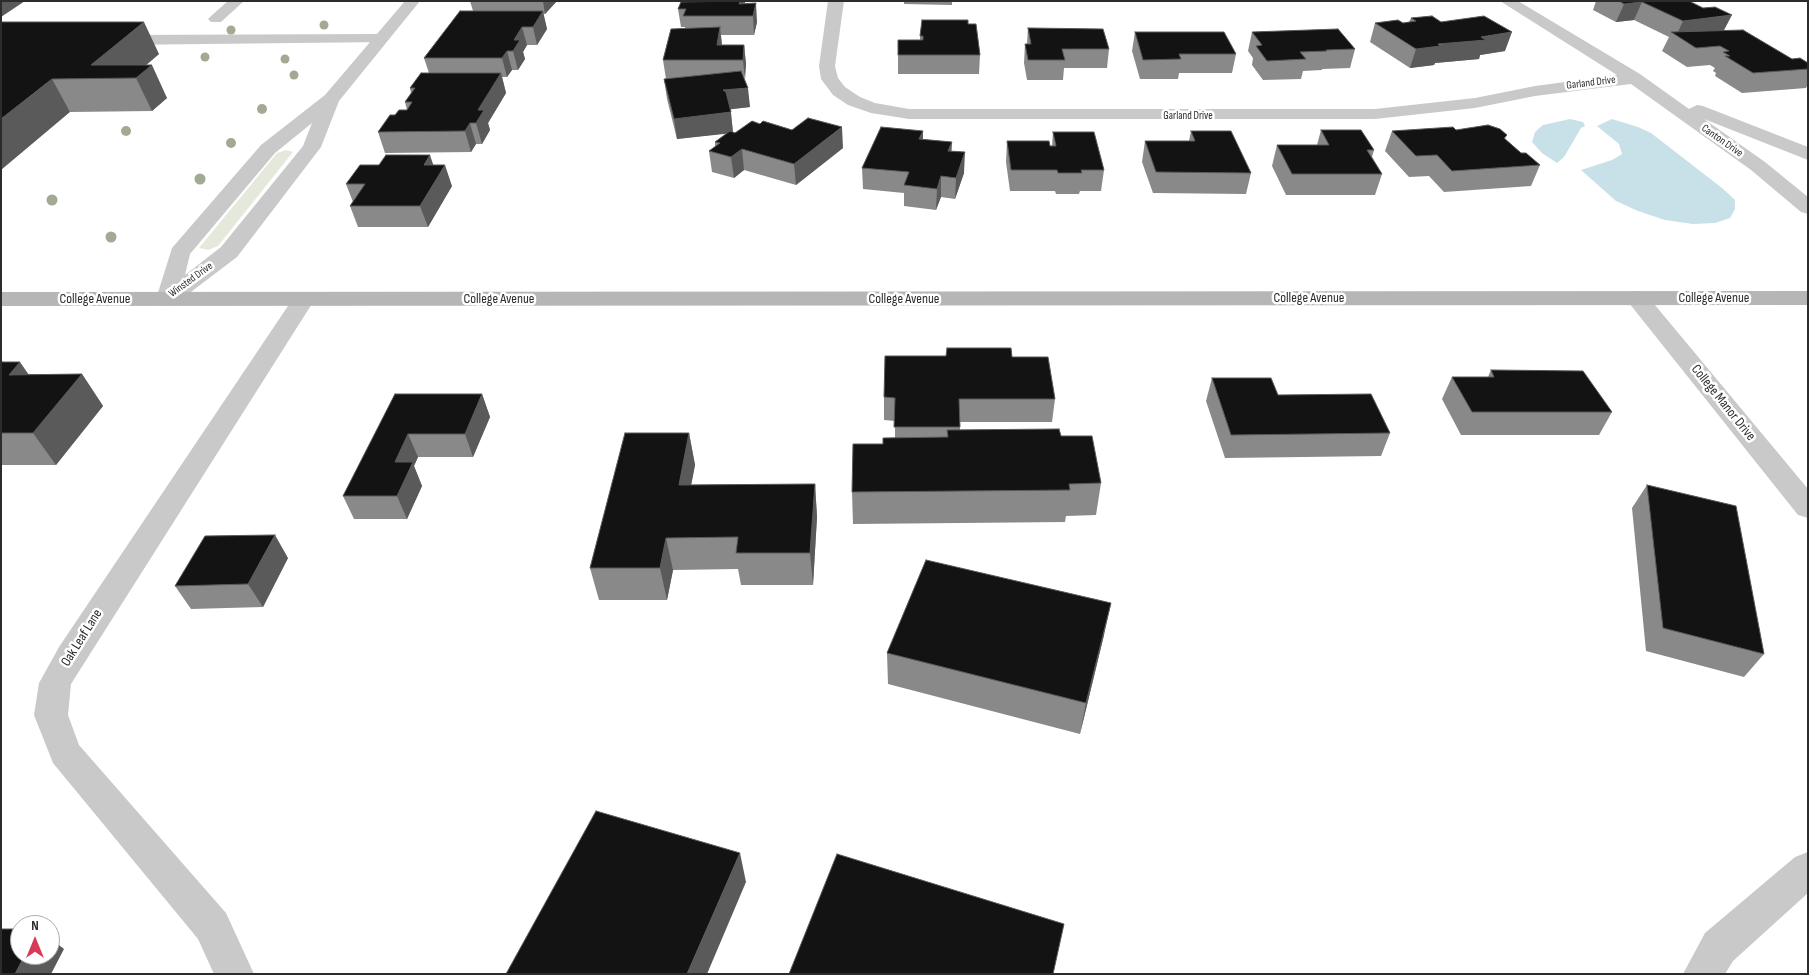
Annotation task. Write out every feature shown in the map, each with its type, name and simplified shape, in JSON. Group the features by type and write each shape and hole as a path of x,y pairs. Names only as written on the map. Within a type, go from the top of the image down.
{"main road":[{"name":"College Avenue","path":"1,298 1808,298"}],"street":[{"path":"216,19 237,1"},
{"name":"Winsted Drive","path":"167,299 180,253 268,149 330,99 413,1"},
{"name":"Garland Drive","path":"836,1 827,66 830,79 839,91 854,101 871,108 909,114 1375,114 1449,107 1535,91 1634,78"},
{"name":"Canton Drive","path":"1507,1 1634,78 1758,166 1808,208"},
{"path":"101,40 380,39"},
{"name":"Canton Drive","path":"1634,78 1702,112 1808,154"},
{"name":"Winsted Drive","path":"167,299 229,252 312,147 330,99"},
{"name":"College Manor Drive","path":"1637,298 1808,508"},
{"name":"Oak Leaf Lane","path":"234,974 212,926 65,753 51,715 54,683 304,299"},
{"path":"1703,974 1719,947 1808,869"}],"shaded area":[{"path":"286,150 293,152 218,246 208,250 199,248 277,153"}],"water":[{"path":"1570,119 1583,122 1585,126 1581,128 1564,157 1557,163 1542,153 1532,142 1535,132 1543,125"},
{"path":"1612,119 1651,133 1722,188 1735,200 1735,209 1730,218 1715,223 1693,224 1665,220 1616,201 1581,170 1612,160 1622,154 1619,144 1597,126"}],"building":[{"path":"740,1 739,4 756,3 753,16 683,16 686,9 678,9 681,2"},
{"path":"1619,1 1689,1 1703,8 1715,7 1732,15 1683,21 1642,2 1624,4"},
{"path":"460,11 543,11 533,27 522,27 514,40 520,40 513,51 507,51 502,58 424,58"},
{"path":"1432,16 1441,22 1484,16 1512,32 1481,37 1486,40 1438,44 1440,46 1416,49 1375,23 1398,20 1403,23 1416,21 1411,18"},
{"path":"922,20 968,20 968,24 976,24 980,55 898,55 898,40 923,40 923,36 920,36"},
{"path":"1,22 144,22 91,65 152,65 136,78 52,79 1,119"},
{"path":"720,27 717,45 744,45 743,60 663,60 671,29"},
{"path":"1028,28 1103,29 1109,49 1062,49 1065,60 1028,60 1025,44 1031,44"},
{"path":"1338,29 1355,49 1300,52 1306,59 1267,61 1256,46 1262,45 1252,32"},
{"path":"1743,30 1792,59 1800,58 1808,63 1808,69 1753,73 1725,56 1730,56 1723,52 1729,51 1720,46 1696,48 1671,32"},
{"path":"1135,32 1224,32 1236,54 1179,54 1181,59 1143,60"},
{"path":"741,71 748,88 723,90 726,92 731,112 674,119 664,79"},
{"path":"421,73 501,73 478,110 484,110 476,123 470,123 465,131 378,132 390,115 395,115 399,110 407,110 412,102 405,102 415,88 410,88"},
{"path":"808,118 842,127 794,164 742,149 731,157 709,151 720,143 715,142 730,131 735,133 752,121 760,124 763,121 792,130"},
{"path":"1488,125 1500,129 1507,135 1504,138 1521,153 1526,153 1540,165 1452,171 1437,155 1416,156 1392,131 1453,127 1456,130"},
{"path":"881,127 923,131 919,139 952,142 948,151 965,152 956,178 941,176 937,189 904,185 909,172 862,168"},
{"path":"1321,130 1361,130 1374,150 1367,150 1382,174 1292,174 1277,145 1329,145"},
{"path":"1191,131 1231,131 1251,173 1156,172 1145,141 1195,141"},
{"path":"1053,132 1094,132 1104,170 1081,170 1082,173 1058,173 1057,170 1011,170 1007,141 1049,141 1050,146 1056,146"},
{"path":"386,155 430,155 424,165 445,165 420,206 350,206 365,184 346,184 360,165 379,165"},
{"path":"947,348 1011,348 1012,357 1048,357 1055,399 959,399 960,427 894,427 895,398 884,397 885,356 946,356"},
{"path":"1,362 20,362 9,375 82,374 33,433 1,433"},
{"path":"1491,370 1583,371 1612,412 1472,412 1452,377 1494,377"},
{"path":"1212,378 1271,378 1278,395 1371,394 1390,433 1231,435"},
{"path":"395,394 482,394 465,434 408,434 395,462 413,462 397,496 343,496"},
{"path":"1059,429 1061,436 1092,436 1101,483 1069,484 1070,490 852,492 853,444 883,444 883,438 948,437 947,430"},
{"path":"625,433 689,433 679,485 815,484 810,553 736,553 738,537 666,538 660,568 590,568"},
{"path":"1647,485 1736,506 1764,654 1663,628"},
{"path":"275,535 248,584 175,586 205,536"},
{"path":"926,560 1111,603 1086,703 887,653"},
{"path":"596,811 740,853 687,974 506,974"},
{"path":"837,854 1064,924 1053,974 789,974"},
{"path":"1,929 10,929 10,965 20,965 15,974 1,974"}]}
